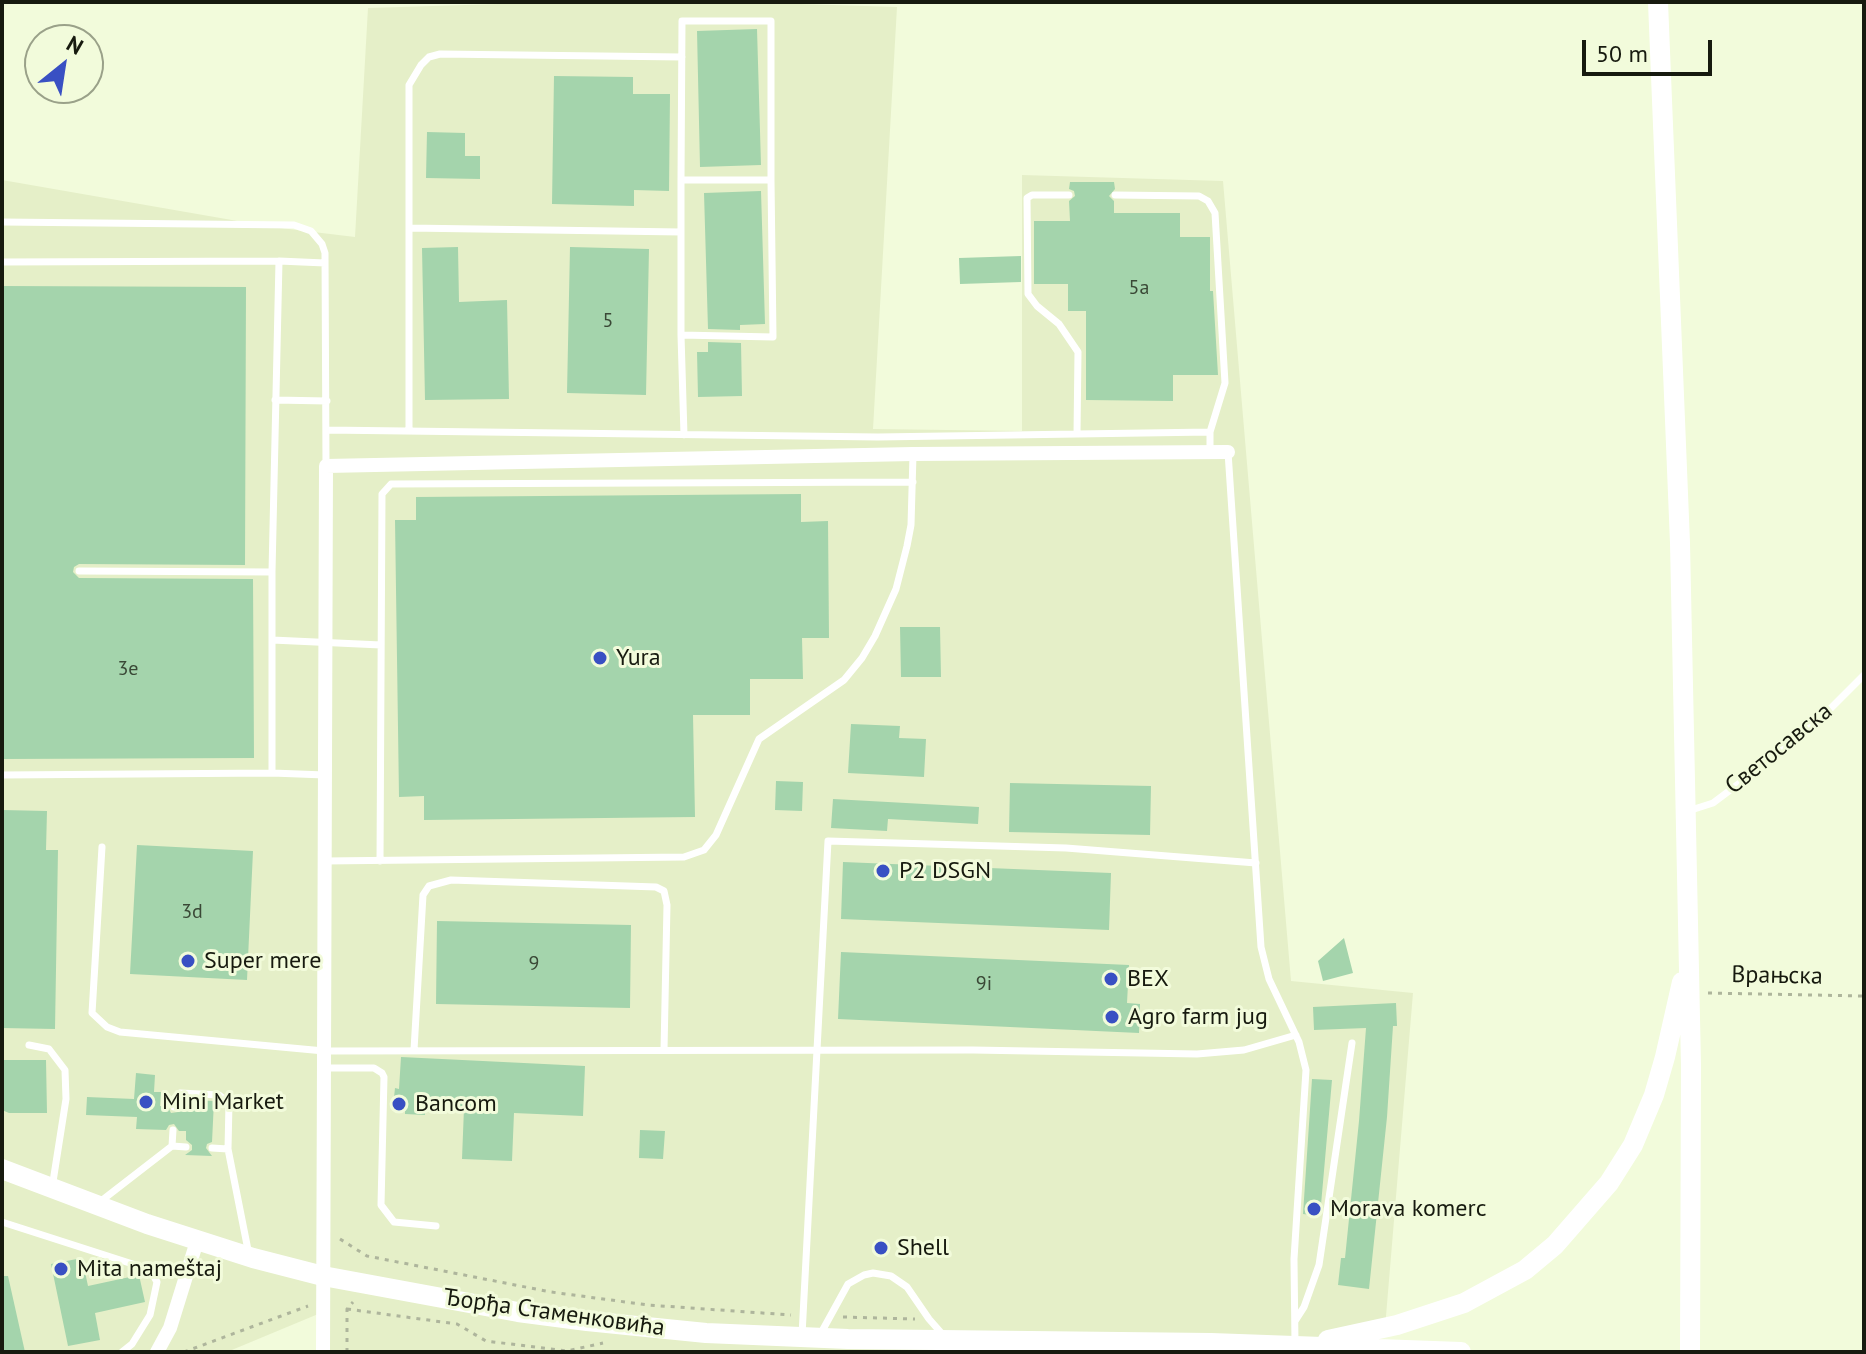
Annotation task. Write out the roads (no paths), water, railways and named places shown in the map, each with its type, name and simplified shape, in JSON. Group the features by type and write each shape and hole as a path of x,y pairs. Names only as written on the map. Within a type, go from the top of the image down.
{"main road":[{"path":"1658,2 1680,543 1690,992 1690,1352"},
{"path":"1297,1347 1397,1325 1464,1303 1525,1270 1555,1245 1609,1183 1633,1145 1654,1095 1665,1057 1689,946"},
{"name":"Ђорђа Стаменковића","path":"3,1172 197,1241 323,1276 518,1312 587,1321 706,1333 810,1337 889,1345 949,1340 1126,1347 1297,1347 1461,1352"}],"street":[{"path":"323,1352 326,466 913,454 1228,452"},
{"path":"157,1352 170,1328 197,1241"}],"lane":[{"path":"681,335 773,337 771,21 682,21 681,335 684,435"},
{"path":"409,431 409,85 429,57 440,54 682,57"},
{"path":"681,180 771,180"},
{"path":"1069,195 1032,195 1027,198 1027,265 1028,294 1059,324 1078,352 1077,434"},
{"path":"1115,195 1199,196 1208,201 1215,213 1225,383 1210,432 1210,452"},
{"path":"2,222 294,225 303,226 317,236 325,253 326,466"},
{"path":"409,228 681,232"},
{"path":"272,773 272,572 279,261"},
{"path":"2,262 325,263"},
{"path":"275,400 327,401"},
{"path":"326,430 878,437 1210,432"},
{"path":"1228,452 1264,963 1296,1035 1307,1080 1294,1259 1297,1347"},
{"path":"325,861 684,857 704,850 716,835 759,739 844,680 875,636 902,568 911,525 913,454"},
{"path":"380,861 382,494 391,484 913,482"},
{"path":"79,571 272,572"},
{"path":"272,640 381,645"},
{"name":"Светосавска","path":"1686,812 1713,803 1765,764 1831,708 1864,675"},
{"path":"2,775 325,775"},
{"path":"810,1337 817,1051 828,841 1066,848 1256,863"},
{"path":"102,847 92,1013 97,1020 120,1032 324,1051 973,1050 1197,1054 1244,1050 1296,1035"},
{"path":"414,1050 423,895 429,886 451,880 656,887 664,891 667,905 664,1050"},
{"path":"1295,1321 1304,1307 1319,1265 1352,1043"},
{"path":"29,1045 49,1049 65,1070 66,1099 52,1190"},
{"path":"324,1068 374,1068 382,1073 381,1205 394,1222 436,1226"},
{"path":"174,1107 174,1099 180,1093 223,1096 229,1103 228,1149 249,1257"},
{"path":"172,1146 173,1130"},
{"path":"96,1205 172,1146 186,1147"},
{"path":"212,1148 228,1149"},
{"path":"2,1222 142,1267 152,1273 157,1282 150,1315 132,1344 122,1352"},
{"path":"810,1337 848,1284 873,1273 891,1276 907,1287 929,1319 949,1340"}],"place":[{"name":"Yura","path":"600,658"},
{"name":"P2 DSGN","path":"883,871"},
{"name":"Super mere","path":"188,961"},
{"name":"BEX","path":"1111,979"},
{"name":"Agro farm jug","path":"1112,1017"},
{"name":"Mini Market","path":"146,1102"},
{"name":"Bancom","path":"399,1104"},
{"name":"Morava komerc","path":"1314,1209"},
{"name":"Shell","path":"881,1248"},
{"name":"Mita nameštaj","path":"61,1269"}]}
